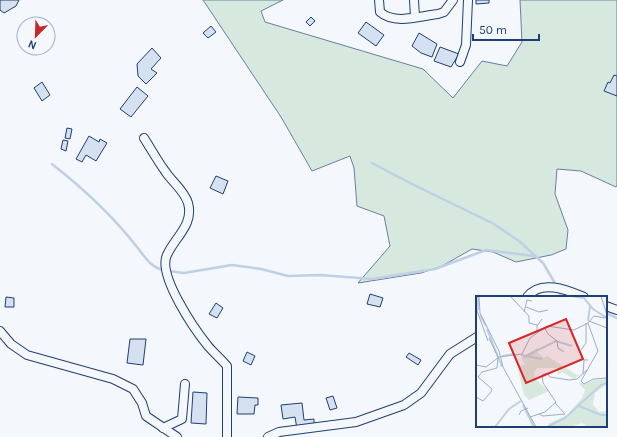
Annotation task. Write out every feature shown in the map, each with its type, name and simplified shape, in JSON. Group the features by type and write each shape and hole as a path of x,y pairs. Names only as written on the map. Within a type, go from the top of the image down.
{"street":[{"path":"379,0 380,12 385,16 398,20 444,12 453,0"},
{"path":"414,0 415,17"},
{"path":"460,62 466,45 468,0"},
{"path":"144,138 165,172 181,190 188,204 189,218 184,231 166,256 166,272 174,292 208,346 227,366 227,437"},
{"path":"528,296 539,288 551,287 581,296"},
{"path":"607,306 617,310"},
{"path":"0,331 11,344 27,355 113,380 132,390 142,404 146,416 177,437"},
{"path":"268,437 279,432 321,428 356,422 404,405 421,393 450,354 476,338"},
{"path":"163,428 182,419 185,384"},
{"path":"317,436 321,428"}],"shaded area":[{"path":"203,0 283,0 261,11 265,22 423,69 453,98 482,61 507,66 522,42 520,0 617,0 617,185 616,187 581,171 557,169 555,194 568,230 566,249 551,255 516,262 493,252 472,249 442,266 421,273 358,283 390,246 384,216 357,206 354,168 350,156 312,171 281,117"}],"building":[{"path":"0,0 19,0 16,6 4,13 0,10"},
{"path":"476,0 489,0 489,3 476,4"},
{"path":"311,17 315,21 310,26 306,22"},
{"path":"366,22 384,35 376,46 358,33"},
{"path":"211,26 216,32 208,38 203,33"},
{"path":"419,33 437,44 432,57 421,53 412,46"},
{"path":"440,47 459,54 451,67 434,61"},
{"path":"152,48 161,58 151,69 157,73 146,84 138,76 137,64"},
{"path":"614,75 617,76 617,96 604,91 608,82 610,83"},
{"path":"42,82 50,95 42,101 34,88"},
{"path":"137,87 148,96 131,117 120,109"},
{"path":"67,128 72,129 70,139 65,138"},
{"path":"89,136 99,142 100,139 107,143 96,161 86,155 82,162 76,159"},
{"path":"63,140 68,141 66,151 61,149"},
{"path":"216,176 228,181 223,194 210,188"},
{"path":"370,294 383,298 380,307 367,304"},
{"path":"6,297 14,298 14,307 5,307"},
{"path":"216,303 223,308 217,318 209,314"},
{"path":"130,339 146,339 143,365 127,363"},
{"path":"247,352 255,356 251,365 243,361"},
{"path":"409,353 421,360 418,365 406,357"},
{"path":"193,392 207,393 206,424 191,423"},
{"path":"333,396 337,408 330,410 326,398"},
{"path":"238,397 258,398 258,405 255,405 254,414 237,414"},
{"path":"302,403 304,420 314,419 314,426 297,429 295,417 283,419 281,405"}],"waterway":[{"path":"372,163 494,224 519,241 543,263 556,285"},
{"path":"52,164 108,213 149,262 155,267 164,270"},
{"path":"169,271 184,273 232,265 261,269 288,276 320,275 372,279 435,269 486,250 534,256"},
{"path":"558,290 561,296"},
{"path":"607,313 617,318"}]}
